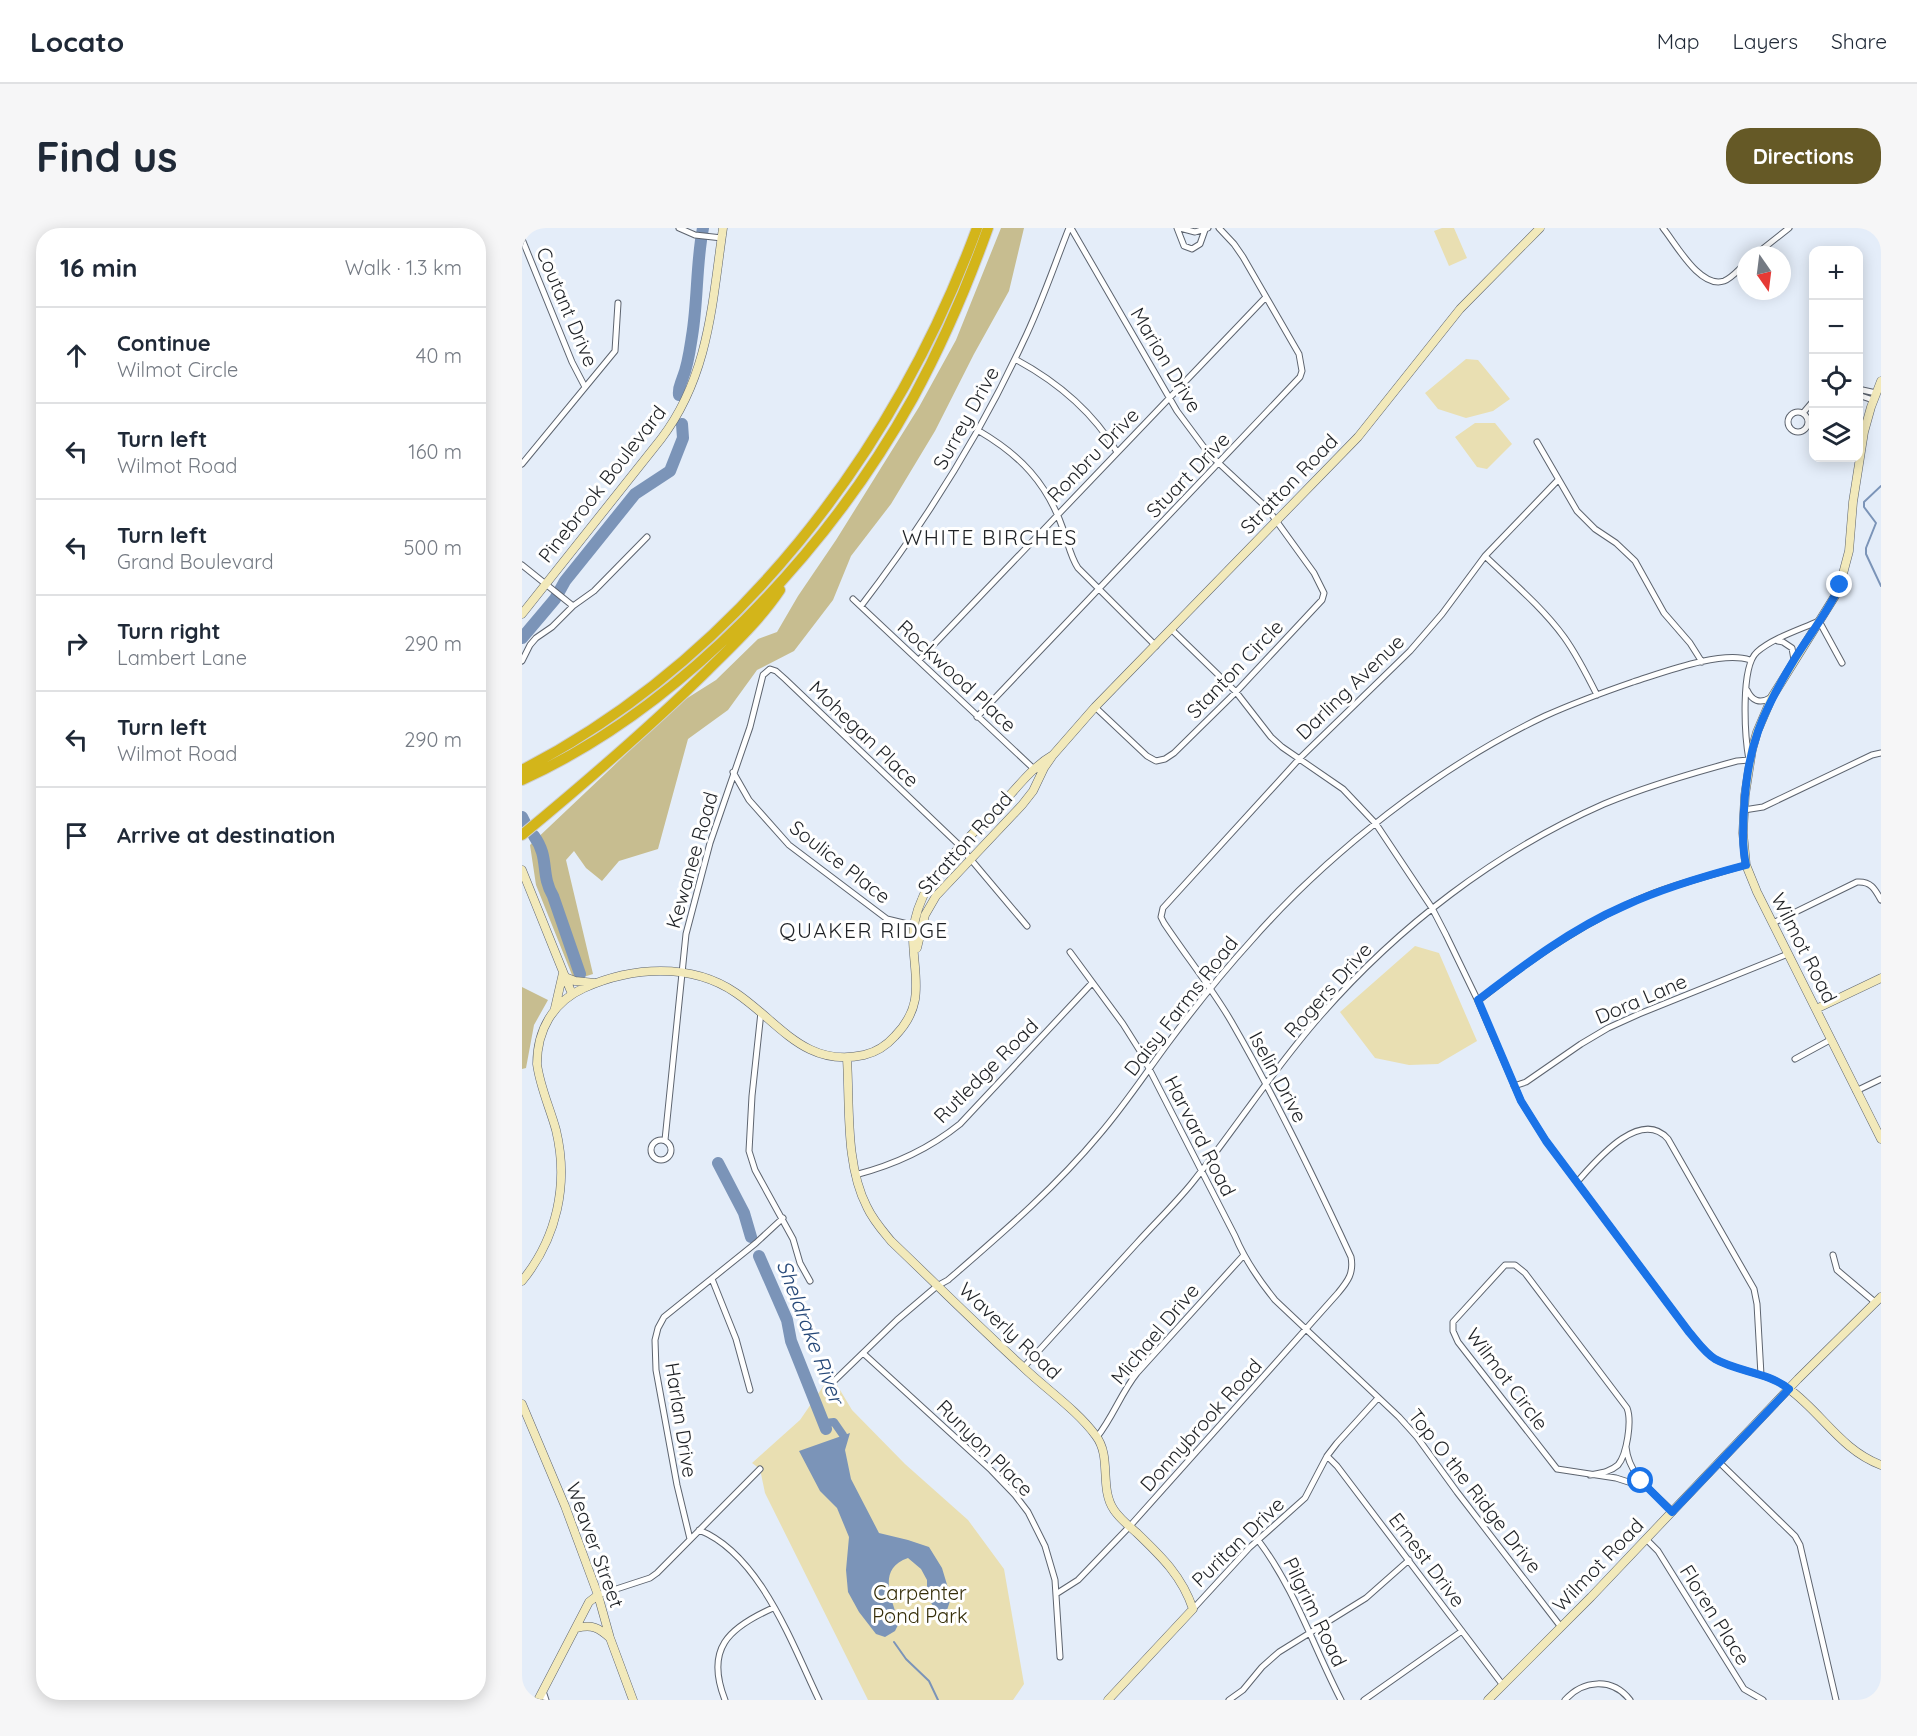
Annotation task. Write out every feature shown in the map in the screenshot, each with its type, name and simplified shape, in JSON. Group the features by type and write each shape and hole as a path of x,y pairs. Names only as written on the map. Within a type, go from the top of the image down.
{"highway":[{"path":"522,770 587,733 655,683 719,627 795,548 842,487 901,395 943,312 977,228"},
{"path":"522,835 622,751 710,668 772,602 797,563 854,490 912,399 954,317 988,228"},
{"path":"522,780 614,729 653,700 729,634 797,563"}],"street":[{"path":"680,228 695,235 722,238"},
{"name":"Pinebrook Boulevard","path":"522,614 661,439 683,404 704,353 723,228"},
{"name":"Surrey Drive","path":"861,606 918,528 979,431 1045,294 1070,228"},
{"name":"Marion Drive","path":"1070,228 1169,398 1209,454 1267,508 1277,521"},
{"path":"1179,228 1195,232 1207,229 1200,244 1192,249 1184,246 1179,228"},
{"name":"Stuart Drive","path":"977,717 1292,388 1302,371 1299,354 1243,257 1219,228"},
{"name":"Stratton Road","path":"522,1281 546,1242 556,1214 561,1190 562,1168 558,1141 537,1064 542,1030 554,1010 572,994 596,983 639,971 682,973 717,982 734,992 762,1011 804,1047 833,1058 847,1059 880,1049 897,1034 914,1008 918,990 917,926 922,898 935,876 961,847 1037,773 1095,707 1172,630 1369,423 1461,309 1540,228"},
{"path":"1663,228 1697,273 1709,281 1719,282 1728,279 1737,271"},
{"path":"1766,246 1789,228"},
{"name":"Coutant Drive","path":"522,239 572,362 585,387"},
{"name":"Ronbru Drive","path":"919,660 1265,298"},
{"path":"522,464 615,351 618,303"},
{"path":"1015,359 1072,398 1098,425 1118,453"},
{"name":"Wilmot Road","path":"1881,381 1864,432 1846,568 1835,596 1772,697 1756,732 1749,760 1743,832 1746,865 1830,1040 1881,1139"},
{"path":"1863,391 1875,396"},
{"path":"1863,395 1875,396"},
{"path":"1803,413 1809,406"},
{"path":"979,431 1029,468 1049,495 1074,563 1156,646"},
{"path":"1537,442 1558,480 1586,521 1622,548 1635,561 1664,613 1690,643 1702,662"},
{"name":"Darling Avenue","path":"1161,914 1174,893 1300,758 1410,651 1442,614 1485,556 1558,480"},
{"name":"Stanton Circle","path":"1095,707 1147,756 1156,761 1165,759 1174,753 1236,692 1324,597 1323,589 1314,573 1277,521"},
{"path":"522,661 530,645 573,606 594,591 647,537"},
{"path":"1485,556 1525,593 1564,636 1597,695"},
{"path":"522,565 573,606"},
{"name":"Rockwood Place","path":"853,599 1037,773"},
{"path":"1750,660 1756,652 1775,641 1819,621 1842,663"},
{"path":"1172,630 1236,692 1271,737 1343,789 1376,824 1432,908 1478,1000 1514,1086 1546,1141 1706,1352 1717,1360 1782,1383 1801,1398 1853,1451 1881,1465"},
{"path":"1775,641 1783,642 1792,648 1794,660"},
{"name":"Daisy Farms Road","path":"831,1388 832,1383 863,1353 937,1286 948,1280 1013,1224 1055,1184 1098,1137 1210,989 1252,939 1330,862 1376,824 1482,750 1545,716 1660,673 1702,662 1734,657 1750,660"},
{"name":"Wilmot Road","path":"1749,760 1745,736 1750,660"},
{"name":"Mohegan Place","path":"757,699 763,675 770,669 776,672 961,847"},
{"path":"1747,689 1752,698 1757,701 1762,702 1772,697"},
{"name":"Kewanee Road","path":"665,1140 686,934 696,892 757,699"},
{"path":"1744,810 1763,807 1872,755 1881,753"},
{"name":"Rogers Drive","path":"1023,1368 1192,1183 1320,1016 1360,973 1432,908 1512,852 1605,804 1693,773 1749,760"},
{"name":"Soulice Place","path":"733,772 750,800 789,845 887,919 917,926"},
{"name":"Stratton Road","path":"917,926 936,896 1033,791 1037,773"},
{"path":"961,847 1027,926"},
{"path":"1478,1000 1544,951 1622,906 1672,886 1746,865"},
{"path":"522,870 572,994"},
{"path":"1773,923 1857,882 1872,885 1881,900"},
{"name":"Iselin Drive","path":"1161,914 1164,923 1230,1020 1310,1171 1351,1257 1352,1264"},
{"name":"Harvard Road","path":"1070,952 1123,1024 1201,1170 1243,1256 1275,1300 1306,1330"},
{"name":"Dora Lane","path":"1514,1086 1526,1082 1608,1028 1788,954"},
{"path":"564,974 575,981 596,983"},
{"path":"554,1010 564,974"},
{"path":"1816,1009 1881,978"},
{"name":"Rutledge Road","path":"855,1175 899,1161 948,1133 968,1115 1092,983"},
{"path":"762,1011 752,1096 749,1151 755,1170 783,1218 793,1239 800,1263 810,1281"},
{"path":"1795,1059 1830,1040"},
{"name":"Waverly Road","path":"847,1059 855,1175 866,1206 876,1222 891,1241 937,1286 1098,1437"},
{"path":"1856,1091 1881,1078"},
{"path":"1576,1182 1610,1146 1622,1139 1646,1129 1662,1132 1754,1289 1761,1375"},
{"name":"Harlan Drive","path":"690,1539 659,1392 655,1340 658,1328 664,1317 756,1243 783,1218"},
{"path":"1833,1255 1837,1270 1878,1300"},
{"name":"Michael Drive","path":"1098,1437 1126,1386 1137,1372 1243,1256"},
{"name":"Donnybrook Road","path":"1056,1594 1078,1580 1130,1526 1306,1330 1348,1281 1352,1264"},
{"name":"Wilmot Circle","path":"1590,1474 1604,1473 1615,1467 1621,1460 1626,1446 1629,1417 1627,1408 1526,1273 1515,1265 1505,1265 1456,1318 1453,1326 1455,1336 1554,1467 1562,1471 1616,1479 1647,1488"},
{"path":"712,1279 736,1339 750,1390"},
{"name":"Wilmot Road","path":"1488,1700 1647,1540 1789,1389 1878,1300"},
{"name":"Top O the Ridge Drive","path":"1306,1330 1417,1437 1561,1627"},
{"name":"Runyon Place","path":"863,1353 1015,1495 1028,1512 1040,1533 1055,1580 1060,1657"},
{"name":"Puritan Drive","path":"1108,1700 1258,1540 1305,1498 1336,1443 1378,1398"},
{"name":"Weaver Street","path":"522,1404 565,1506 633,1700"},
{"path":"1098,1437 1103,1453 1108,1497 1115,1511 1172,1568 1193,1609"},
{"name":"Wilmot Circle","path":"1626,1446 1629,1464 1647,1488 1672,1512"},
{"name":"Ernest Drive","path":"1327,1456 1337,1466 1502,1684"},
{"path":"1720,1462 1798,1540 1836,1700"},
{"path":"538,1700 589,1602 598,1595 650,1578 670,1561 760,1469"},
{"path":"699,1530 713,1536 748,1568 773,1608 819,1700"},
{"name":"Pilgrim Road","path":"1258,1540 1285,1579 1341,1700"},
{"name":"Floren Place","path":"1647,1540 1658,1551 1744,1689 1763,1700"},
{"path":"1229,1700 1243,1690 1262,1667 1279,1652 1366,1598 1409,1560"},
{"path":"725,1700 719,1676 723,1643 739,1628 773,1608"},
{"path":"577,1628 594,1627 610,1638"},
{"path":"1364,1700 1462,1631"},
{"path":"1565,1700 1578,1688 1600,1683 1615,1687 1630,1700"},
{"path":"543,1692 546,1700"}],"green space":[{"path":"1454,228 1467,258 1449,266 1434,231"},
{"path":"1466,359 1478,360 1510,399 1493,411 1466,418 1438,409 1425,393"},
{"path":"1475,423 1495,423 1512,444 1487,469 1477,467 1455,437"},
{"path":"1415,946 1439,953 1477,1041 1438,1064 1409,1065 1375,1058 1340,1012"},
{"name":"Carpenter Pond Park","path":"831,1375 852,1410 905,1464 968,1520 1004,1569 1024,1684 1013,1700 868,1700 765,1493 760,1469 752,1463 800,1420"}],"shaded area":[{"path":"1001,228 1024,228 1009,291 935,431 891,504 851,556 833,600 794,651 757,670 728,710 688,739 658,849 619,861 602,881 586,868 574,851 566,860 593,974 574,980 536,885 530,845 681,702 716,680 758,639 777,632 919,407 956,340"},
{"path":"522,987 548,1000 534,1025 526,1068 522,1069"}],"water":[{"path":"850,1433 845,1450 851,1479 879,1533 929,1547 942,1568 951,1598 947,1610 936,1610 927,1597 927,1580 921,1569 908,1558 898,1563 892,1569 889,1586 899,1623 895,1631 885,1637 876,1634 859,1612 848,1592 846,1570 849,1537 837,1508 820,1491 799,1451"}],"waterway":[{"name":"Sheldrake River","path":"679,395 692,336 703,228"},
{"name":"Sheldrake River","path":"522,638 555,599 565,581 635,494 670,471 683,438 682,424"},
{"path":"1881,486 1864,502 1864,507 1876,523 1866,548 1866,554 1881,586"},
{"name":"Sheldrake River","path":"522,817 526,825"},
{"name":"Sheldrake River","path":"534,836 542,852 549,888 580,974"},
{"name":"Sheldrake River","path":"718,1163 744,1213 751,1237"},
{"name":"Sheldrake River","path":"759,1256 787,1320 791,1341 826,1429"},
{"name":"Sheldrake River","path":"825,1423 834,1422 843,1435"},
{"name":"Sheldrake River","path":"894,1642 906,1659 929,1681 938,1700"}],"district":[{"name":"WHITE BIRCHES","path":"990,538"},
{"name":"QUAKER RIDGE","path":"864,931"}],"route":[{"path":"1641,1481 1672,1512 1789,1389 1782,1383 1717,1360 1706,1352 1689,1332 1546,1141 1521,1101 1478,1000 1544,951 1622,906 1672,886 1746,865 1743,832 1745,795 1749,760 1756,732 1772,697 1840,585"}]}
